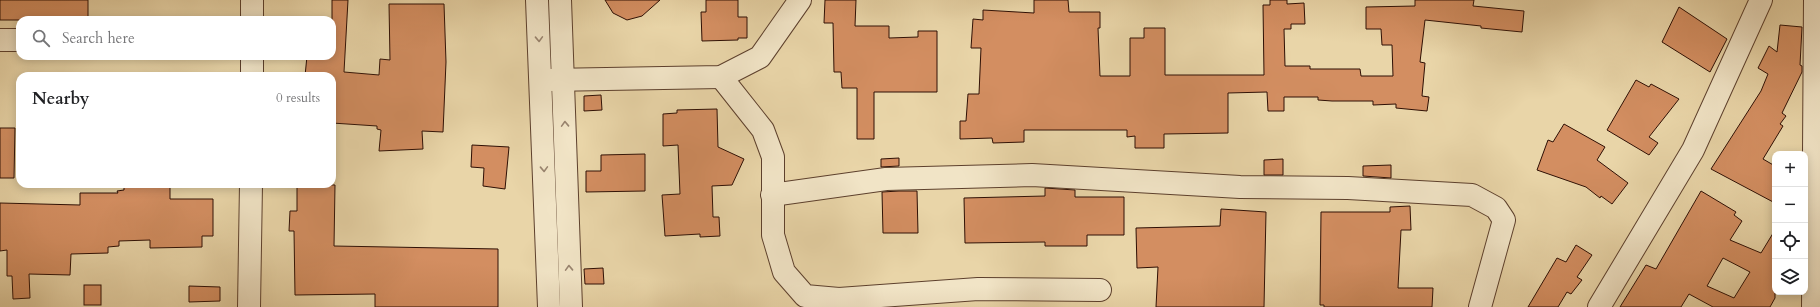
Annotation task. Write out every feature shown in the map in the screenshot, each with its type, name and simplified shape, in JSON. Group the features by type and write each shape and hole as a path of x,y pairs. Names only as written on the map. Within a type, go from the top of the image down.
{"street":[{"path":"252,0 252,16"},
{"path":"537,0 549,307"},
{"path":"560,0 571,307"},
{"path":"540,80 720,77 760,57 800,0"},
{"path":"1599,307 1693,150 1761,0"},
{"path":"1813,307 1815,0"},
{"path":"0,40 16,40"},
{"path":"252,60 252,72"},
{"path":"720,77 763,130 773,157 773,235 784,272 805,302 978,289 1100,290"},
{"path":"772,196 886,179 1032,175 1240,187 1348,188 1472,195 1496,208 1504,220 1480,307"},
{"path":"250,307 251,188"}],"building":[{"path":"0,0 88,0 88,16 16,16 16,20 0,20"},
{"path":"332,0 348,0 344,72 379,75 380,59 390,60 389,4 444,4 446,62 443,132 422,131 423,149 379,151 381,130 377,129 377,126 336,123 336,72 305,72 307,60 336,60 336,16 332,16"},
{"path":"605,0 660,0 642,16 627,20 613,13"},
{"path":"706,0 738,0 738,17 747,17 747,38 738,38 738,40 702,41 701,12 706,12"},
{"path":"825,0 856,0 855,26 889,26 889,38 918,37 918,31 937,31 937,92 874,92 874,139 857,139 857,88 842,88 841,72 834,72 833,23 824,23"},
{"path":"1034,0 1068,0 1069,12 1100,12 1100,28 1098,28 1100,76 1130,76 1130,38 1144,38 1144,28 1165,28 1165,75 1264,75 1263,5 1270,5 1270,0 1287,0 1287,4 1304,3 1305,24 1291,24 1291,29 1284,29 1285,66 1310,66 1310,69 1360,69 1361,76 1393,76 1392,45 1382,45 1381,29 1366,29 1366,7 1415,6 1415,0 1474,0 1473,6 1524,11 1522,32 1425,20 1420,62 1425,63 1422,96 1429,97 1427,111 1396,108 1396,104 1373,105 1373,101 1332,101 1318,100 1318,97 1284,97 1284,111 1268,111 1267,92 1228,93 1228,133 1164,134 1164,148 1135,148 1135,136 1127,137 1127,130 1024,130 1024,142 993,143 992,138 960,139 960,121 966,121 968,94 979,94 981,48 971,48 973,19 983,20 983,10 1034,13"},
{"path":"1679,7 1727,39 1710,72 1662,42"},
{"path":"1780,25 1802,27 1800,65 1802,66 1802,72 1782,113 1786,116 1780,124 1783,126 1763,159 1772,164 1772,201 1711,169 1761,91 1768,74 1758,68 1769,46 1777,52"},
{"path":"1636,80 1649,87 1651,84 1679,99 1649,137 1658,143 1649,155 1607,130"},
{"path":"601,95 602,110 584,111 584,96"},
{"path":"717,109 718,147 744,159 732,185 712,186 713,217 719,217 720,236 700,237 700,234 665,236 662,195 680,194 678,145 663,146 663,114 677,113 677,110"},
{"path":"1564,124 1605,147 1597,160 1628,183 1612,204 1601,196 1600,198 1586,187 1537,170 1548,140 1553,142"},
{"path":"0,128 15,128 14,178 0,178"},
{"path":"472,145 509,147 505,189 483,186 484,168 471,167"},
{"path":"645,154 645,191 586,192 586,171 601,171 601,155"},
{"path":"899,158 899,166 881,167 881,159"},
{"path":"1283,159 1283,175 1264,175 1264,160"},
{"path":"1391,165 1391,178 1363,176 1363,166"},
{"path":"124,188 170,188 170,199 213,199 213,236 202,236 202,247 150,248 150,240 119,241 119,246 108,247 108,253 71,254 70,275 29,274 30,298 13,299 12,276 7,276 7,250 0,251 0,203 80,205 80,193 118,193 117,191 124,190"},
{"path":"297,188 335,188 334,246 498,249 498,307 375,307 375,294 295,295 294,231 289,231 290,211 297,211"},
{"path":"1045,188 1075,190 1075,197 1124,197 1124,235 1087,235 1087,246 1045,246 1045,242 965,243 964,198 1045,196"},
{"path":"917,191 918,233 883,233 882,192"},
{"path":"1701,191 1736,212 1734,215 1742,221 1730,240 1761,253 1772,235 1772,295 1775,295 1775,298 1770,307 1713,307 1689,294 1681,307 1620,307 1646,265 1656,269","holes":["1723,258 1750,272 1734,298 1707,286"]},
{"path":"1410,206 1411,230 1401,230 1398,288 1433,288 1432,307 1324,307 1324,305 1320,305 1321,212 1390,212 1390,207"},
{"path":"1221,209 1266,212 1264,307 1156,307 1158,267 1137,268 1136,228 1220,226"},
{"path":"1576,245 1592,255 1577,277 1582,280 1571,294 1567,292 1558,307 1528,307 1557,258 1566,262"},
{"path":"603,268 604,284 585,284 584,269"},
{"path":"84,285 101,285 101,305 84,305"},
{"path":"189,286 220,287 220,301 189,302"}]}
